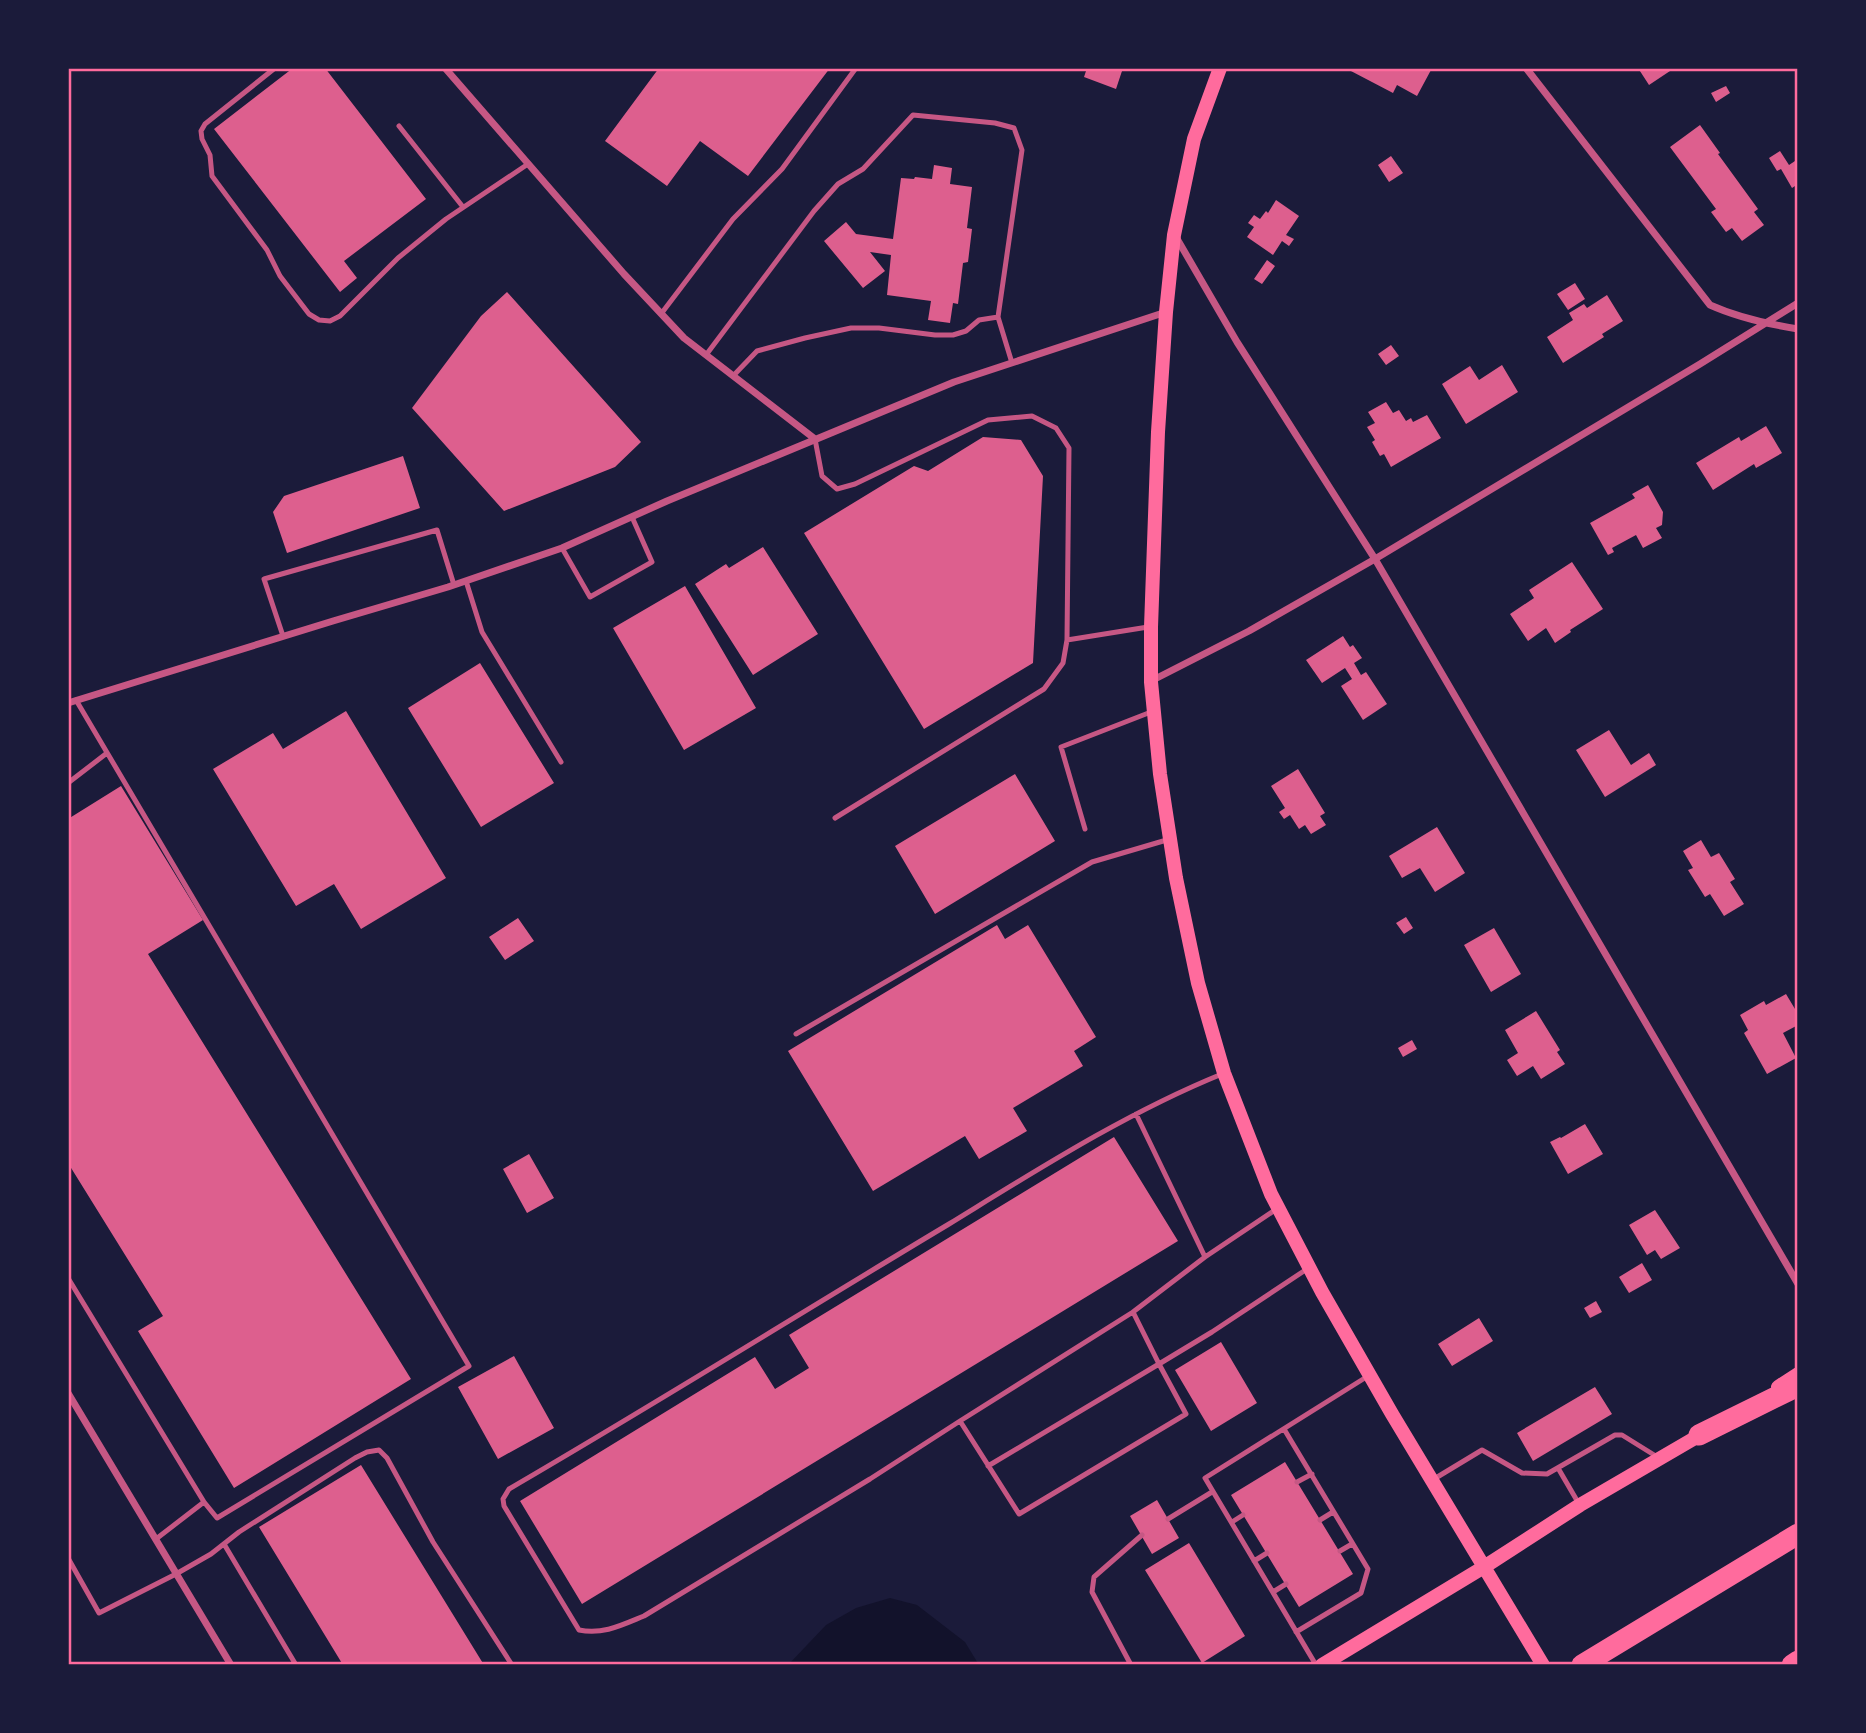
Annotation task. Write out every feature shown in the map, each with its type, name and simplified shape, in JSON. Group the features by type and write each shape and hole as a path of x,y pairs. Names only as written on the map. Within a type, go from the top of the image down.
{"highway":[{"path":"1699,1435 1798,1386"},
{"path":"1582,1665 1798,1534"},
{"path":"1792,1665 1798,1661"}],"main road":[{"path":"1220,68 1194,139 1174,235 1158,432 1151,682 1176,878 1198,982 1224,1073 1271,1194 1369,1375 1543,1665"},
{"path":"1322,1665 1798,1374"}],"street":[{"path":"445,68 624,274 684,338 816,439"},
{"path":"1526,68 1710,304 1734,316 1798,329"},
{"path":"1174,235 1237,342 1375,559 1798,1283"},
{"path":"1151,682 1249,631 1375,559 1798,303"},
{"path":"72,702 454,585 562,548 667,501 954,382 1166,312"},
{"path":"68,1394 231,1665"}],"lane":[{"path":"275,68 205,124 201,131 202,139 210,155 212,176 267,250 280,276 309,314 319,320 330,321 340,316 398,258 446,219 528,164"},
{"path":"661,314 733,219 782,169 856,68"},
{"path":"706,355 814,211 838,184 863,169 913,115 995,123 1014,128 1022,150 998,317 1012,363"},
{"path":"399,127 463,207"},
{"path":"733,376 757,351 805,338 851,328 953,335 966,331 979,320 998,317"},
{"path":"816,439 822,476 837,489 855,484 988,420 1032,416 1056,428 1069,448 1067,640 1063,663 1044,689 835,818"},
{"path":"562,548 590,597 652,562 632,517"},
{"path":"283,636 264,579 437,530 454,585"},
{"path":"466,581 481,632 561,762"},
{"path":"1067,640 1151,627"},
{"path":"68,1278 204,1502 217,1518 469,1366 107,753 72,702"},
{"path":"1085,829 1060,747 1154,711"},
{"path":"68,783 107,753"},
{"path":"796,1034 1092,862 1170,839"},
{"path":"1224,1073 1186,1088 1136,1114 1027,1177 509,1489 503,1499 504,1506 579,1630 594,1634 622,1625 644,1616 960,1422 1133,1312 1205,1257 1279,1208"},
{"path":"1136,1114 1205,1257"},
{"path":"988,1466 1212,1332 1309,1267"},
{"path":"960,1422 1019,1514 1186,1414 1133,1312"},
{"path":"1316,1665 1205,1478 1369,1375"},
{"path":"1284,1429 1368,1569 1362,1593 1296,1632"},
{"path":"1432,1481 1482,1450 1522,1473 1547,1474 1615,1435 1622,1435 1659,1459"},
{"path":"68,1558 99,1613 211,1554 239,1532 355,1458 366,1452 379,1450 387,1458 433,1542 512,1665"},
{"path":"1558,1468 1580,1505"},
{"path":"1297,1482 1312,1474"},
{"path":"1168,1520 1212,1492"},
{"path":"156,1539 204,1502"},
{"path":"1320,1520 1333,1512"},
{"path":"1232,1522 1243,1515"},
{"path":"1131,1665 1092,1592 1094,1577 1142,1535"},
{"path":"224,1544 296,1665"},
{"path":"1340,1552 1352,1544"},
{"path":"1254,1561 1267,1553"},
{"path":"1273,1592 1286,1584"}],"shaded area":[{"path":"890,1598 917,1605 965,1642 979,1665 788,1665 826,1625 856,1608"}],"building":[{"path":"293,68 325,68 426,199 344,261 357,278 340,292 214,129"},
{"path":"659,68 830,68 748,176 700,141 667,186 605,141"},
{"path":"1087,68 1123,68 1116,89 1084,77"},
{"path":"1638,68 1669,68 1670,71 1649,85"},
{"path":"1349,70 1431,70 1417,96 1397,85 1393,93"},
{"path":"1726,86 1730,93 1716,102 1711,93"},
{"path":"1700,125 1758,209 1754,212 1764,225 1742,241 1732,228 1726,232 1711,212 1716,209 1670,147"},
{"path":"1780,151 1789,165 1798,159 1798,184 1792,188 1781,169 1777,171 1769,158"},
{"path":"1391,156 1403,173 1389,182 1378,165"},
{"path":"934,165 952,168 950,184 972,187 967,228 972,229 968,262 963,263 958,304 953,303 950,323 928,320 931,301 887,295 891,255 870,252 885,271 863,288 824,241 846,222 856,234 893,239 901,178 932,179"},
{"path":"1276,200 1299,216 1286,235 1294,239 1289,246 1282,241 1273,255 1247,237 1254,227 1248,223 1254,215 1260,219 1266,211 1268,213"},
{"path":"1267,260 1275,266 1262,284 1254,279"},
{"path":"1575,283 1585,299 1568,310 1557,294"},
{"path":"507,292 641,442 615,467 504,511 412,408 481,316"},
{"path":"1607,295 1623,321 1602,334 1604,337 1563,363 1547,337 1573,320 1569,313 1584,304 1587,308"},
{"path":"1391,345 1399,356 1386,365 1378,354"},
{"path":"1502,365 1518,392 1466,424 1442,384 1470,366 1479,380"},
{"path":"1386,402 1393,413 1399,410 1406,421 1411,418 1413,422 1427,415 1441,438 1391,467 1384,454 1380,456 1367,427 1375,423 1368,412"},
{"path":"1766,426 1782,453 1756,468 1754,464 1713,490 1696,463 1739,437 1741,441"},
{"path":"983,437 1021,440 1043,476 1033,663 924,729 804,533 914,466 928,471"},
{"path":"403,456 420,508 287,553 273,512 284,496"},
{"path":"1648,485 1663,512 1662,525 1656,528 1662,538 1643,548 1636,535 1612,548 1614,552 1608,555 1590,523 1635,498 1632,494"},
{"path":"763,547 818,634 753,675 695,584 726,564 729,568"},
{"path":"1572,562 1603,609 1555,643 1546,628 1528,641 1510,614 1534,598 1529,590"},
{"path":"685,586 756,708 684,750 613,628"},
{"path":"1343,636 1362,658 1354,663 1361,675 1366,672 1387,704 1363,720 1341,686 1352,679 1345,668 1322,683 1306,660"},
{"path":"480,663 554,783 481,827 408,708"},
{"path":"346,711 446,878 361,929 334,884 296,906 213,769 273,733 283,749"},
{"path":"1609,730 1631,765 1649,753 1656,765 1605,797 1576,750"},
{"path":"1298,769 1325,813 1320,816 1326,825 1311,834 1305,825 1299,829 1290,815 1284,819 1279,812 1285,808 1271,786"},
{"path":"1015,774 1055,841 935,914 895,846"},
{"path":"121,786 203,920 148,954 411,1379 234,1488 138,1331 163,1316 68,1163 68,819"},
{"path":"1437,827 1465,873 1435,892 1420,868 1402,878 1389,856"},
{"path":"1701,840 1711,857 1719,853 1735,879 1730,882 1744,904 1724,916 1710,894 1705,897 1688,870 1693,868 1683,851"},
{"path":"1406,917 1413,928 1404,934 1396,923"},
{"path":"518,918 534,941 505,960 489,937"},
{"path":"997,925 1005,939 1028,925 1096,1037 1074,1051 1083,1066 1013,1108 1027,1131 979,1159 965,1136 873,1191 788,1051"},
{"path":"1494,928 1521,974 1491,992 1464,945"},
{"path":"1786,994 1798,1014 1798,1025 1783,1033 1796,1058 1767,1074 1744,1033 1748,1030 1740,1015 1764,1001 1766,1005"},
{"path":"1536,1011 1560,1050 1557,1052 1565,1064 1541,1079 1533,1066 1517,1076 1507,1060 1518,1053 1505,1030"},
{"path":"1412,1040 1417,1049 1403,1057 1398,1048"},
{"path":"1585,1124 1603,1154 1568,1174 1550,1142"},
{"path":"1114,1137 1178,1241 582,1604 520,1501 755,1357 775,1389 809,1368 789,1335"},
{"path":"529,1154 554,1198 527,1213 503,1169"},
{"path":"1655,1210 1680,1248 1661,1259 1655,1250 1647,1255 1629,1225"},
{"path":"1642,1263 1652,1280 1629,1293 1619,1277"},
{"path":"1596,1301 1602,1312 1590,1318 1584,1308"},
{"path":"1479,1318 1493,1341 1452,1366 1438,1344"},
{"path":"1221,1342 1257,1403 1211,1431 1175,1370"},
{"path":"514,1356 554,1428 498,1459 458,1387"},
{"path":"1595,1387 1612,1414 1533,1461 1517,1433"},
{"path":"1285,1462 1353,1574 1299,1607 1231,1495"},
{"path":"361,1465 484,1665 343,1665 259,1527"},
{"path":"1157,1500 1179,1538 1152,1554 1130,1516"},
{"path":"1189,1543 1245,1636 1202,1663 1145,1570"}]}
